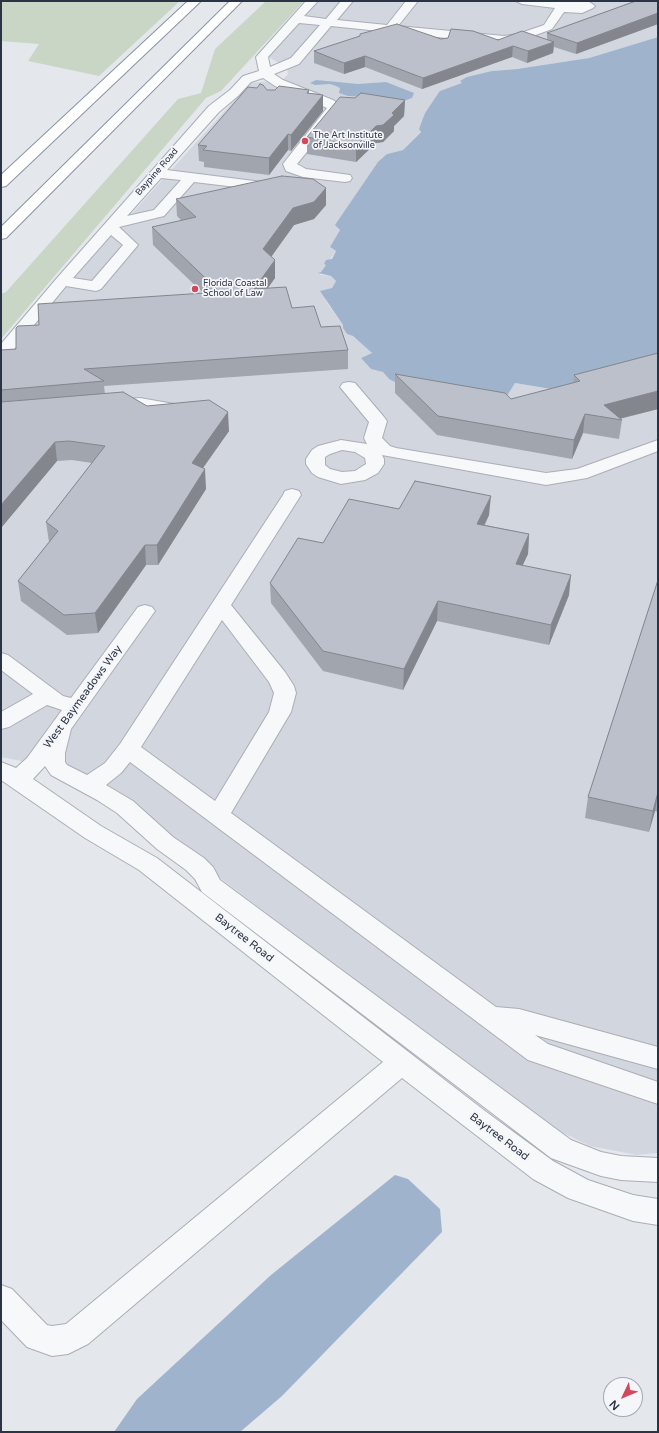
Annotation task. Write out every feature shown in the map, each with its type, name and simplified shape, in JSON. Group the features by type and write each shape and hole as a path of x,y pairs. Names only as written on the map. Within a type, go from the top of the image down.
{"highway":[{"path":"1,183 195,1"},
{"path":"1,235 236,1"}],"street":[{"path":"312,1 262,57 265,73 279,83 340,107 332,112 290,167 303,173 345,178"},
{"name":"Baypine Road","path":"16,347 62,281 214,109 234,93 247,79 295,61 347,1"},
{"path":"390,29 412,1"},
{"path":"295,20 507,40 521,37 548,27 563,4 522,1"},
{"path":"275,97 281,92 291,88"},
{"path":"156,173 270,187"},
{"path":"111,225 159,213 191,177"},
{"path":"62,281 96,286 131,245 111,225"},
{"path":"349,387 378,421 372,448 394,453 546,479 581,474 658,445"},
{"path":"96,406 140,403 174,409"},
{"path":"88,786 113,768 128,749 292,495"},
{"path":"218,816 280,712 284,694 277,677 221,605"},
{"name":"West Baymeadows Way","path":"9,775 35,762 145,611"},
{"path":"1,660 58,702 76,706"},
{"path":"1,722 48,695"},
{"name":"Baytree Road","path":"60,728 54,753 54,762 59,770 125,807 165,843 195,864 204,873 211,886"},
{"path":"128,749 542,1054 658,1094"},
{"name":"Baytree Road","path":"9,775 56,783 102,804 170,860 211,886 561,1149 601,1164 620,1168 658,1170"},
{"name":"Baytree Road","path":"9,775 93,832 148,864 543,1170 578,1189 633,1208 658,1212"},
{"path":"492,1017 525,1022 658,1058"},
{"path":"1,1299 38,1337 52,1342 68,1339 77,1334 402,1062"}],"shaded area":[{"path":"319,1 658,1 658,37 589,58 517,69 492,71 437,95 425,113 421,131 403,150 387,154 330,247 336,251 319,273 321,275 331,276 336,281 332,288 321,291 343,325 347,334 353,336 372,353 361,358 371,369 383,372 389,379 515,383 557,390 658,362 658,1153 637,1155 590,1146 543,1123 178,846 113,788 78,772 1,757 1,358 250,83 283,80 288,74 287,67 268,57"}],"green space":[{"path":"1,1 180,1 99,76 28,61 39,44 1,41"},
{"path":"266,1 304,1 221,91 206,98 1,339 1,294 6,292 178,99 201,93 215,49"}],"water":[{"path":"658,37 658,362 557,390 515,383 503,402 395,382 389,379 383,372 371,369 361,358 372,353 353,336 347,334 343,328 343,325 320,291 332,288 336,281 331,276 318,273 321,272 326,265 324,264 326,260 332,259 336,251 330,247 340,230 335,225 378,162 387,154 403,150 421,132 419,129 425,113 440,91 462,83 460,81 467,77 492,71 517,69 589,58"},
{"path":"316,80 358,84 386,82 414,93 412,98 398,103 366,97 348,96 339,93 340,88 336,86 330,84 315,85 310,83"},
{"path":"395,1175 408,1179 440,1209 442,1232 282,1396 240,1432 114,1432 137,1399 271,1275"}],"building":[{"path":"636,1 658,1 658,13 577,43 547,33"},
{"path":"397,24 441,39 448,38 451,29 473,31 498,40 522,31 554,42 528,51 513,46 423,78 365,56 344,63 314,51 360,36 360,34"},
{"path":"260,84 267,90 275,90 279,86 309,90 307,93 323,95 291,135 288,134 269,158 203,150 207,146 198,145 248,87 257,88"},
{"path":"361,93 405,100 392,113 394,115 383,125 376,126 356,146 307,137 340,97 355,98"},
{"path":"282,176 313,179 326,188 314,202 293,208 263,249 275,260 254,289 286,287 292,308 314,306 321,327 340,326 348,350 84,369 104,381 1,390 1,350 16,349 16,328 18,326 39,325 38,304 220,292 152,227 196,217 176,199"},
{"path":"658,353 658,391 604,405 622,420 585,414 574,440 438,416 395,374 505,393 511,399 580,381 574,375"},
{"path":"123,392 147,406 209,400 228,412 192,463 205,469 157,545 145,545 95,613 64,615 18,581 58,531 46,522 105,446 69,441 55,442 1,505 1,402"},
{"path":"415,481 491,496 477,524 529,534 516,564 571,575 551,625 438,601 404,669 323,651 270,583 298,538 323,543 349,499 399,509"},
{"path":"658,580 658,792 653,811 588,797"}],"place":[{"name":"The Art Institute of Jacksonville","path":"305,141"},
{"name":"Florida Coastal School of Law","path":"195,289"}]}
